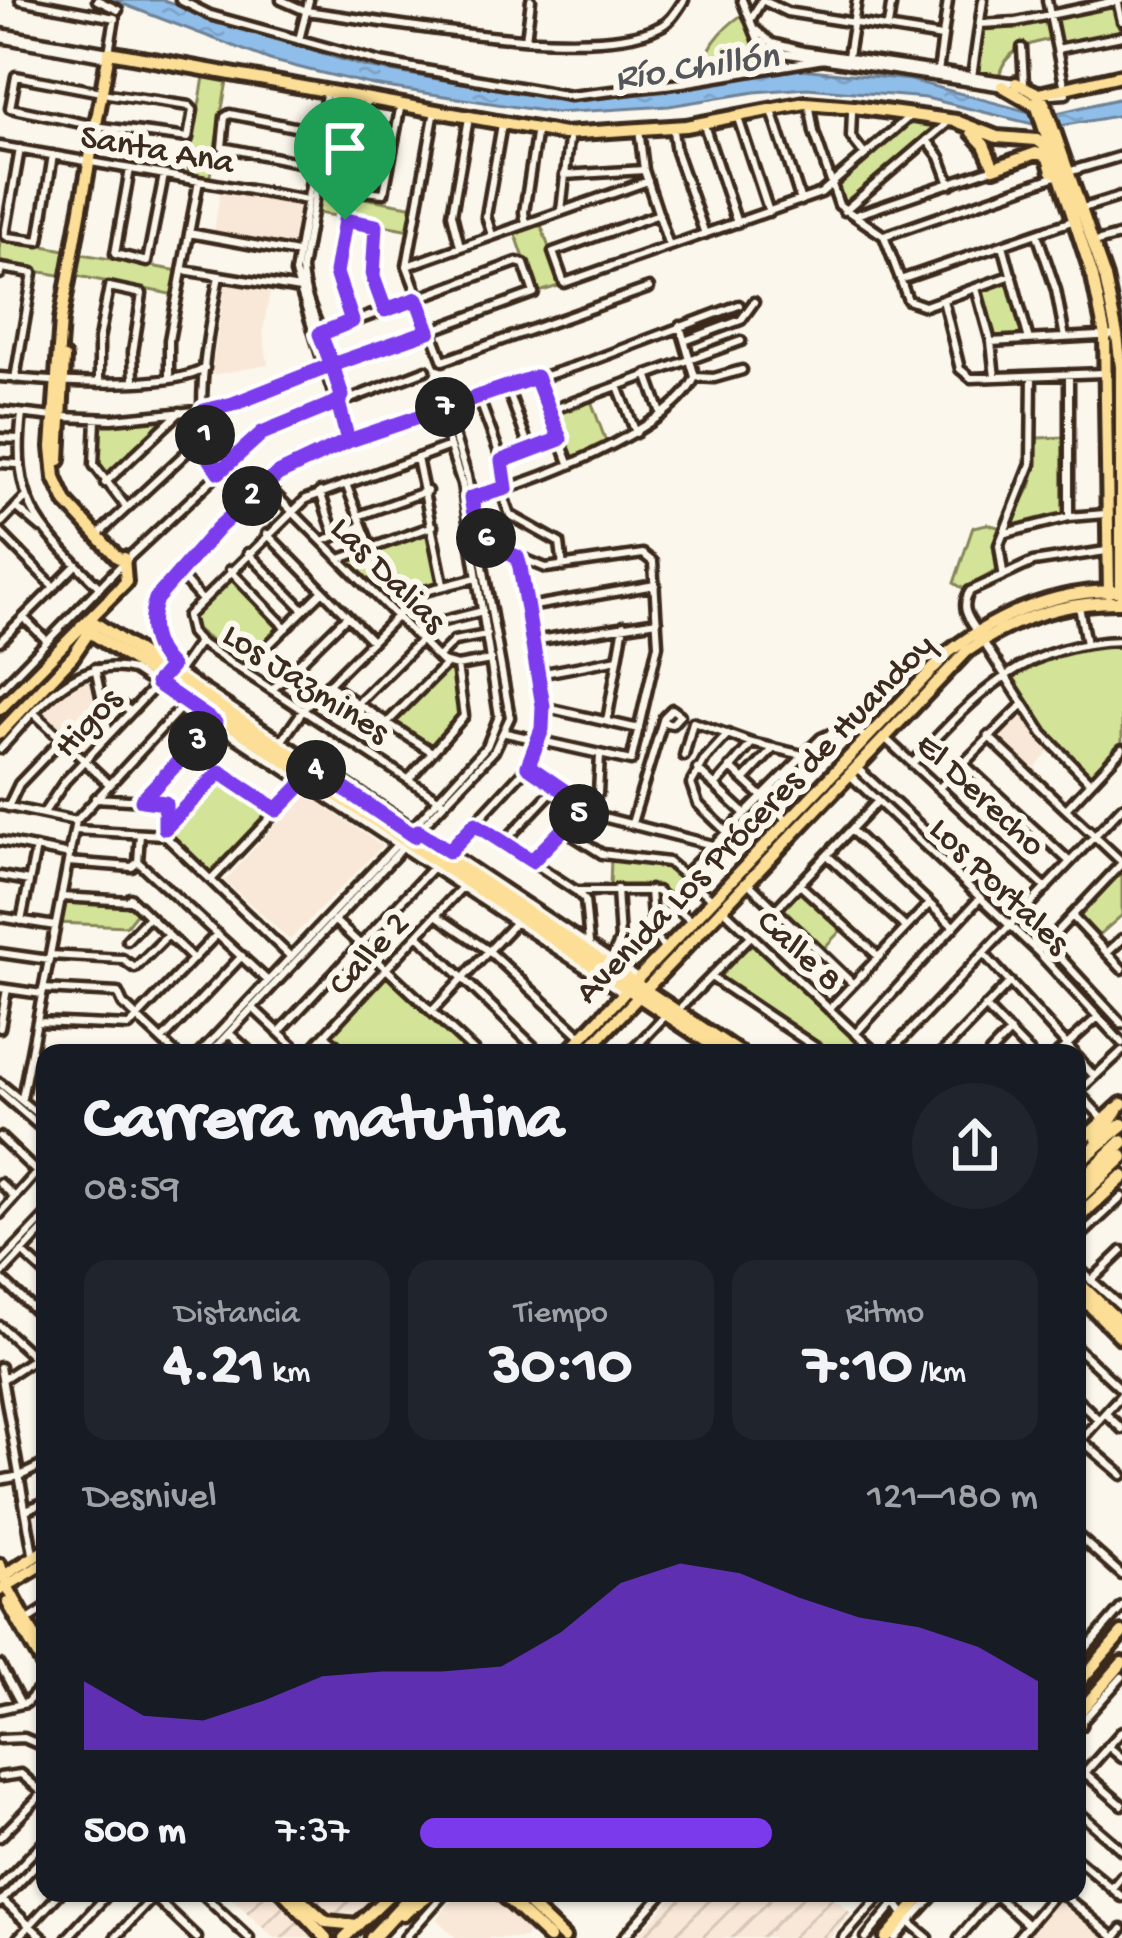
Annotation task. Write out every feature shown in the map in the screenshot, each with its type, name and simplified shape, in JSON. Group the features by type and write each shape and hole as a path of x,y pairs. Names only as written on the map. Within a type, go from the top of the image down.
{"highway":[{"path":"1086,1146 1119,1107"},
{"path":"1086,1147 1122,1125"},
{"path":"1086,1176 1122,1142"},
{"path":"1086,1191 1122,1157"},
{"path":"1086,1210 1122,1181"},
{"path":"360,1931 393,1902"},
{"path":"372,1938 406,1902"},
{"path":"382,1927 417,1902"}],"main road":[{"path":"125,561 74,512 60,492 53,465 61,320 112,56 569,140 686,126 805,104 963,127 977,135 994,168 1036,153 1046,156"},
{"path":"1041,106 1062,90 1122,79"},
{"path":"1020,84 1041,106 1052,135 1111,335 1109,373 1118,438 1109,551 1118,596"},
{"path":"1002,86 1041,106"},
{"path":"367,101 469,120"},
{"path":"502,126 564,134 673,131 810,108 956,121 1006,138 1037,140 1052,170 1064,173"},
{"path":"1076,214 1105,278 1118,438 1118,596"},
{"path":"0,710 126,582 125,561 72,500 64,483 58,417"},
{"name":"Avenida Los Próceres de Huandoy","path":"979,636 1029,617 1118,596"},
{"name":"Avenida Los Próceres de Huandoy","path":"718,905 747,882 848,766 866,738 979,636 1048,599 1118,596"},
{"path":"87,622 310,776 725,1044"},
{"path":"87,622 105,642 167,674"},
{"path":"73,656 87,622"},
{"path":"0,733 73,656 93,642 105,642"},
{"name":"Avenida Los Próceres de Huandoy","path":"575,1044 718,905 788,821 883,737 930,679"},
{"name":"Avenida Los Próceres de Huandoy","path":"592,1044 666,951 696,927"},
{"path":"636,989 682,1006 739,1044"},
{"path":"636,989 662,1019 700,1044"},
{"path":"636,989 712,1044"},
{"path":"1086,1145 1119,1107"},
{"path":"1086,1290 1122,1324"},
{"path":"1086,1303 1122,1338"},
{"path":"2,1582 36,1562"},
{"path":"2,1582 36,1639"},
{"path":"2,1582 36,1650"},
{"path":"1086,1675 1122,1634"},
{"path":"1086,1712 1122,1663"},
{"path":"299,1902 326,1938"},
{"path":"301,1902 332,1925 360,1931"},
{"path":"344,1938 360,1931 384,1902"},
{"path":"514,1902 564,1938"},
{"path":"525,1902 549,1938"},
{"path":"886,1938 910,1902"},
{"path":"877,1938 915,1902"}],"street":[{"path":"20,0 117,14"},
{"path":"97,0 117,14"},
{"path":"181,0 210,15 380,62 570,96 824,59"},
{"path":"281,0 306,11 583,42 645,32 668,22 684,0"},
{"path":"299,40 309,0"},
{"path":"526,38 531,0"},
{"path":"742,0 769,51 1062,90 1047,0"},
{"path":"752,23 763,0 787,12 942,37"},
{"path":"848,60 857,0"},
{"path":"888,27 892,0"},
{"path":"938,72 948,0"},
{"path":"972,77 983,0"},
{"path":"980,24 1118,0 1122,21"},
{"path":"0,36 112,56 117,14"},
{"path":"752,23 772,43 784,47 1002,86"},
{"path":"1057,49 1122,35"},
{"path":"1020,84 1022,48"},
{"path":"16,76 193,110 188,138 99,127 10,108 16,76"},
{"path":"329,94 297,253 300,289 342,396 348,441"},
{"path":"329,94 300,289 329,367"},
{"path":"367,101 350,187 379,196 384,193 400,109"},
{"path":"810,108 832,185 849,214 884,236 913,305 943,300 1012,275"},
{"path":"852,112 851,137 865,155"},
{"path":"772,114 801,201"},
{"path":"313,165 222,147 227,115 319,132"},
{"path":"434,116 407,266 441,359 447,361 649,288"},
{"path":"659,214 553,252 564,284 801,201 832,185 910,117"},
{"path":"460,246 452,214 469,120"},
{"path":"739,121 769,212"},
{"path":"849,214 946,124"},
{"path":"492,235 486,216 502,126"},
{"path":"705,128 736,223"},
{"path":"673,131 704,234"},
{"path":"639,132 644,170 669,246"},
{"path":"526,224 536,134"},
{"path":"561,212 569,140"},
{"path":"927,140 950,184"},
{"name":"Santa Ana","path":"0,146 307,200"},
{"path":"20,149 5,235 39,241 52,155"},
{"path":"884,236 1122,156"},
{"path":"849,214 994,168"},
{"path":"130,169 115,254 147,262 164,175"},
{"path":"564,175 644,170"},
{"path":"170,377 169,340 199,181"},
{"path":"407,266 648,182"},
{"path":"900,280 1036,234 1122,196"},
{"path":"352,321 336,273 344,222 376,226 373,277 385,310"},
{"path":"189,233 297,253"},
{"path":"1036,234 1056,290 1066,338"},
{"path":"1093,243 1122,235"},
{"path":"1003,245 1029,340"},
{"path":"0,411 96,419 204,411 534,293 522,263 320,334"},
{"path":"182,270 300,289"},
{"path":"1,271 33,273 15,379"},
{"path":"219,276 205,368 204,411 207,454 219,472"},
{"path":"99,383 99,339 109,287 142,294 134,380"},
{"path":"976,288 991,342 994,377"},
{"path":"943,300 960,369 976,379 1109,373"},
{"path":"685,340 741,320 754,302"},
{"path":"167,674 156,649 151,613 156,599 266,484 301,460 739,304"},
{"path":"471,498 504,489 636,433 684,396 694,377 680,325"},
{"path":"991,342 1111,335"},
{"path":"549,411 741,340"},
{"path":"0,377 99,383 197,374 205,368"},
{"path":"77,611 262,433 426,370"},
{"path":"694,377 714,378 742,370"},
{"path":"647,374 661,413"},
{"path":"1069,374 1069,517"},
{"path":"1003,572 998,554 1003,534 1031,469 1032,376"},
{"path":"536,377 569,463"},
{"path":"617,385 636,433"},
{"path":"507,387 530,450"},
{"path":"478,396 502,461 510,515 560,543 563,567"},
{"path":"441,801 494,751 506,733 509,707 446,407"},
{"path":"104,483 181,411"},
{"path":"293,958 334,920 441,801 493,739 500,716 471,498 454,445 433,412"},
{"path":"22,414 17,464 26,497 44,530"},
{"path":"96,419 94,465 127,508"},
{"path":"101,532 205,435"},
{"path":"0,438 19,440"},
{"path":"502,461 560,439"},
{"name":"Los Jazmines","path":"441,801 199,642 187,616 291,511 320,492 454,445"},
{"path":"417,458 442,584"},
{"path":"0,464 17,464"},
{"path":"346,483 370,548"},
{"name":"Las Dalias","path":"266,484 437,658 457,666 491,660"},
{"path":"358,516 427,491"},
{"path":"320,492 335,536"},
{"path":"26,497 0,528 55,587"},
{"path":"16,507 98,587"},
{"path":"1003,534 1069,517 1109,514"},
{"path":"322,541 361,526"},
{"path":"340,559 433,526"},
{"path":"473,531 492,547 546,568"},
{"path":"267,534 370,640"},
{"path":"481,553 492,547"},
{"path":"1090,782 1051,743 1023,704 964,610 964,599 1003,572 1066,554 1109,551"},
{"path":"248,553 304,610"},
{"path":"506,733 632,761 657,655 653,562 643,554 522,574"},
{"path":"449,851 528,766 539,740 543,706 517,557"},
{"path":"0,641 76,565"},
{"path":"230,571 286,628"},
{"path":"177,572 201,599"},
{"path":"283,739 304,709 421,592 482,577"},
{"path":"527,607 655,585"},
{"path":"244,670 322,591"},
{"path":"1079,605 1086,644"},
{"path":"77,611 87,622"},
{"path":"77,611 87,622"},
{"path":"358,704 447,617 483,611"},
{"path":"273,689 346,616"},
{"path":"24,618 47,641"},
{"path":"533,641 657,621"},
{"path":"0,690 47,641 87,622"},
{"path":"607,721 624,625"},
{"path":"437,658 454,641 487,635"},
{"path":"913,764 1004,674 1034,658 1086,644 1122,641"},
{"name":"Higos","path":"44,814 58,789 199,642"},
{"path":"539,674 620,659"},
{"path":"387,723 446,664"},
{"path":"409,779 464,716 457,666"},
{"path":"95,668 110,734"},
{"path":"0,749 59,688 95,668 167,674 283,739 408,837 433,867 516,922 636,989"},
{"path":"328,684 432,752"},
{"path":"22,1098 76,825 95,798 191,697 215,723 310,776 211,880"},
{"path":"103,705 119,704 131,711"},
{"path":"939,788 1023,704"},
{"path":"543,706 640,729"},
{"path":"34,713 109,784"},
{"path":"632,824 663,722"},
{"path":"684,757 693,722 803,755"},
{"path":"142,800 215,723"},
{"path":"686,873 803,755 839,726 850,725 866,738"},
{"path":"725,830 693,794 692,780 728,734"},
{"path":"988,736 1122,862 1038,952"},
{"name":"El Derecho","path":"883,737 1046,887"},
{"path":"62,739 4,806 76,825 140,834 164,832 220,772"},
{"path":"715,786 752,743"},
{"path":"744,780 774,748"},
{"path":"1066,809 1122,749"},
{"path":"189,751 277,810"},
{"path":"532,861 600,785 600,755"},
{"path":"963,763 1070,862"},
{"path":"528,766 611,820 712,844"},
{"name":"Los Portales","path":"848,766 878,802 1038,952 1122,1047"},
{"name":"Los Portales","path":"848,766 1019,916 1122,1024"},
{"path":"730,767 788,821"},
{"path":"697,769 744,813"},
{"path":"503,842 557,786"},
{"path":"95,798 165,803 164,832 293,958"},
{"path":"776,910 878,802"},
{"path":"898,1044 1121,810"},
{"path":"475,824 577,891 585,900 590,945"},
{"name":"Calle 8","path":"564,830 602,854 658,859 686,873 866,1044"},
{"path":"851,830 954,927"},
{"path":"0,842 69,859 133,867 138,862 140,834"},
{"path":"408,837 449,851 611,959 636,989"},
{"path":"219,1044 408,837"},
{"path":"21,921 36,848"},
{"path":"826,855 906,928"},
{"path":"138,862 271,984"},
{"path":"278,1032 433,867"},
{"path":"0,876 29,881"},
{"path":"747,882 853,984"},
{"path":"799,884 878,957"},
{"name":"Calle 2","path":"314,1044 463,886"},
{"path":"611,959 620,940 616,889"},
{"path":"650,890 653,932 666,951"},
{"path":"577,891 660,892 696,927"},
{"path":"61,897 130,900 193,959"},
{"path":"855,1034 980,898"},
{"path":"829,1009 929,904"},
{"path":"436,915 489,951 582,1036"},
{"path":"127,940 149,916"},
{"path":"1072,916 1122,969"},
{"path":"0,917 55,926"},
{"path":"334,920 464,1044"},
{"path":"431,1011 516,922"},
{"path":"38,1022 124,1028 217,934"},
{"path":"0,953 122,959 135,968 168,935"},
{"path":"418,935 531,1044"},
{"path":"682,1006 751,936"},
{"path":"1107,952 1122,938"},
{"path":"984,953 1066,1044"},
{"path":"161,1040 242,956"},
{"path":"711,977 811,1044"},
{"path":"950,1044 1010,981"},
{"path":"209,1044 271,984"},
{"path":"0,1028 3,988 118,993 165,1044"},
{"path":"985,1007 1021,1044"},
{"path":"253,1008 293,1044"},
{"path":"1068,1044 1098,1017"},
{"path":"639,1044 662,1019"},
{"path":"999,1044 1010,1032"},
{"path":"230,1033 241,1044"},
{"path":"325,1035 334,1044"},
{"path":"1086,1083 1122,1047"},
{"path":"32,1057 36,1057"},
{"path":"1086,1067 1094,1076"},
{"path":"0,1087 36,1110"},
{"path":"0,1087 36,1122"},
{"path":"1086,1101 1104,1121"},
{"path":"0,1137 36,1170"},
{"path":"0,1214 36,1174"},
{"path":"0,1183 15,1197"},
{"path":"1086,1231 1122,1197"},
{"path":"36,1227 2,1263 0,1277 36,1311"},
{"path":"2,1263 36,1237"},
{"path":"22,1252 36,1265"},
{"path":"1091,1281 1122,1252"},
{"path":"1086,1276 1122,1308"},
{"path":"0,1326 35,1358 3,1379"},
{"path":"1086,1357 1122,1392 1086,1434"},
{"path":"0,1367 36,1546"},
{"path":"1086,1405 1122,1430"},
{"path":"1089,1431 1097,1454"},
{"path":"1086,1447 1122,1475"},
{"path":"0,1480 36,1468"},
{"path":"26,1510 36,1506"},
{"path":"1086,1546 1122,1575"},
{"path":"1086,1649 1122,1607"},
{"path":"26,1621 36,1615"},
{"path":"0,1666 21,1704"},
{"path":"1086,1715 1122,1677"},
{"path":"0,1709 21,1704 36,1693"},
{"path":"1086,1772 1122,1731"},
{"path":"0,1739 36,1741"},
{"path":"1108,1746 1122,1758"},
{"path":"0,1777 21,1774 36,1787"},
{"path":"1086,1774 1122,1805"},
{"path":"0,1838 36,1802"},
{"path":"1086,1819 1122,1850"},
{"path":"0,1887 36,1849"},
{"path":"36,1864 1,1901 43,1938"},
{"path":"1086,1869 1122,1897"},
{"path":"1112,1888 1122,1876"},
{"path":"18,1938 51,1902"},
{"path":"68,1938 102,1902"},
{"path":"116,1938 149,1902"},
{"path":"162,1902 197,1938"},
{"path":"211,1902 249,1938"},
{"path":"405,1938 437,1902"},
{"path":"623,1938 655,1902"},
{"path":"843,1938 877,1902"},
{"path":"894,1902 928,1938"},
{"path":"896,1938 904,1902"},
{"path":"866,1938 921,1902"},
{"path":"959,1938 989,1902"},
{"path":"1005,1902 1028,1924"},
{"path":"1017,1938 1049,1902"},
{"path":"1069,1902 1114,1938 1122,1929"}],"shaded area":[{"path":"221,187 302,203 295,247 214,231"},
{"path":"226,282 270,291 263,331 268,365 211,375"},
{"path":"91,676 105,733 84,754 42,714 70,687"},
{"path":"1023,711 1050,751 1032,771 993,735"},
{"path":"304,792 382,846 290,940 225,881"},
{"path":"236,1902 386,1902 348,1938 274,1938"},
{"path":"452,1902 499,1902 530,1931 524,1938 456,1938 436,1919"},
{"path":"669,1902 839,1902 851,1913 830,1938 635,1938"},
{"path":"1052,1902 1066,1902 1110,1938 1021,1938"}],"green space":[{"path":"1116,3 1122,35 1060,48 1053,17"},
{"path":"746,13 762,51 810,60 714,71 706,62 710,48"},
{"path":"1046,18 1051,39 1012,54 999,76 976,72 982,26"},
{"path":"204,77 227,81 209,181 187,177"},
{"path":"907,121 941,126 845,208 835,185"},
{"path":"318,190 415,207 410,230 313,212"},
{"path":"540,222 562,285 536,293 515,232"},
{"path":"0,238 70,251 65,276 0,265"},
{"path":"82,254 179,271 175,295 78,276"},
{"path":"1011,277 1027,337 992,340 979,290"},
{"path":"590,398 608,447 571,461 552,412"},
{"path":"172,415 105,479 97,465 98,422"},
{"path":"1067,437 1068,515 1008,529 1032,483 1037,438"},
{"path":"973,527 1002,528 996,550 999,569 964,589 954,583"},
{"path":"431,529 440,582 419,590 396,613 344,560"},
{"path":"231,575 282,628 243,667 191,625 195,609"},
{"path":"1122,643 1122,745 1091,778 1055,745 1008,675 1069,649"},
{"path":"446,667 455,668 461,714 432,749 391,722"},
{"path":"221,779 269,811 212,873 170,833"},
{"path":"611,858 655,860 685,876 667,896 654,888 610,887"},
{"path":"1122,866 1122,915 1096,938 1076,916"},
{"path":"799,887 844,927 823,949 779,908"},
{"path":"64,896 130,900 138,911 126,926 59,923"},
{"path":"751,938 863,1044 814,1044 715,977"},
{"path":"386,972 463,1044 339,1044 328,1034"}],"water":[{"path":"112,0 164,0 366,67 557,99 662,92 800,69 910,80 1044,116 1122,98 1122,115 1049,128 926,98 807,88 669,106 556,113 373,85 309,70 270,60"}],"route":[{"path":"345,220 336,273 352,321 320,334 332,365 204,411 207,454 219,472 262,433 338,402 348,441 278,474 219,527 156,599 152,637 171,667 157,683 215,723 142,800 165,803 165,828 220,772 277,810 316,770 414,836 418,831 449,851 475,824 532,861 586,806 528,766 538,746 543,706 520,567 517,557 492,547 476,531 471,498 506,488 502,461 560,439 536,377 348,441 332,365 429,331 417,299 385,310 372,269 376,226 345,220"}],"water label":[{"name":"Río Chillón","path":"696,63"}]}
